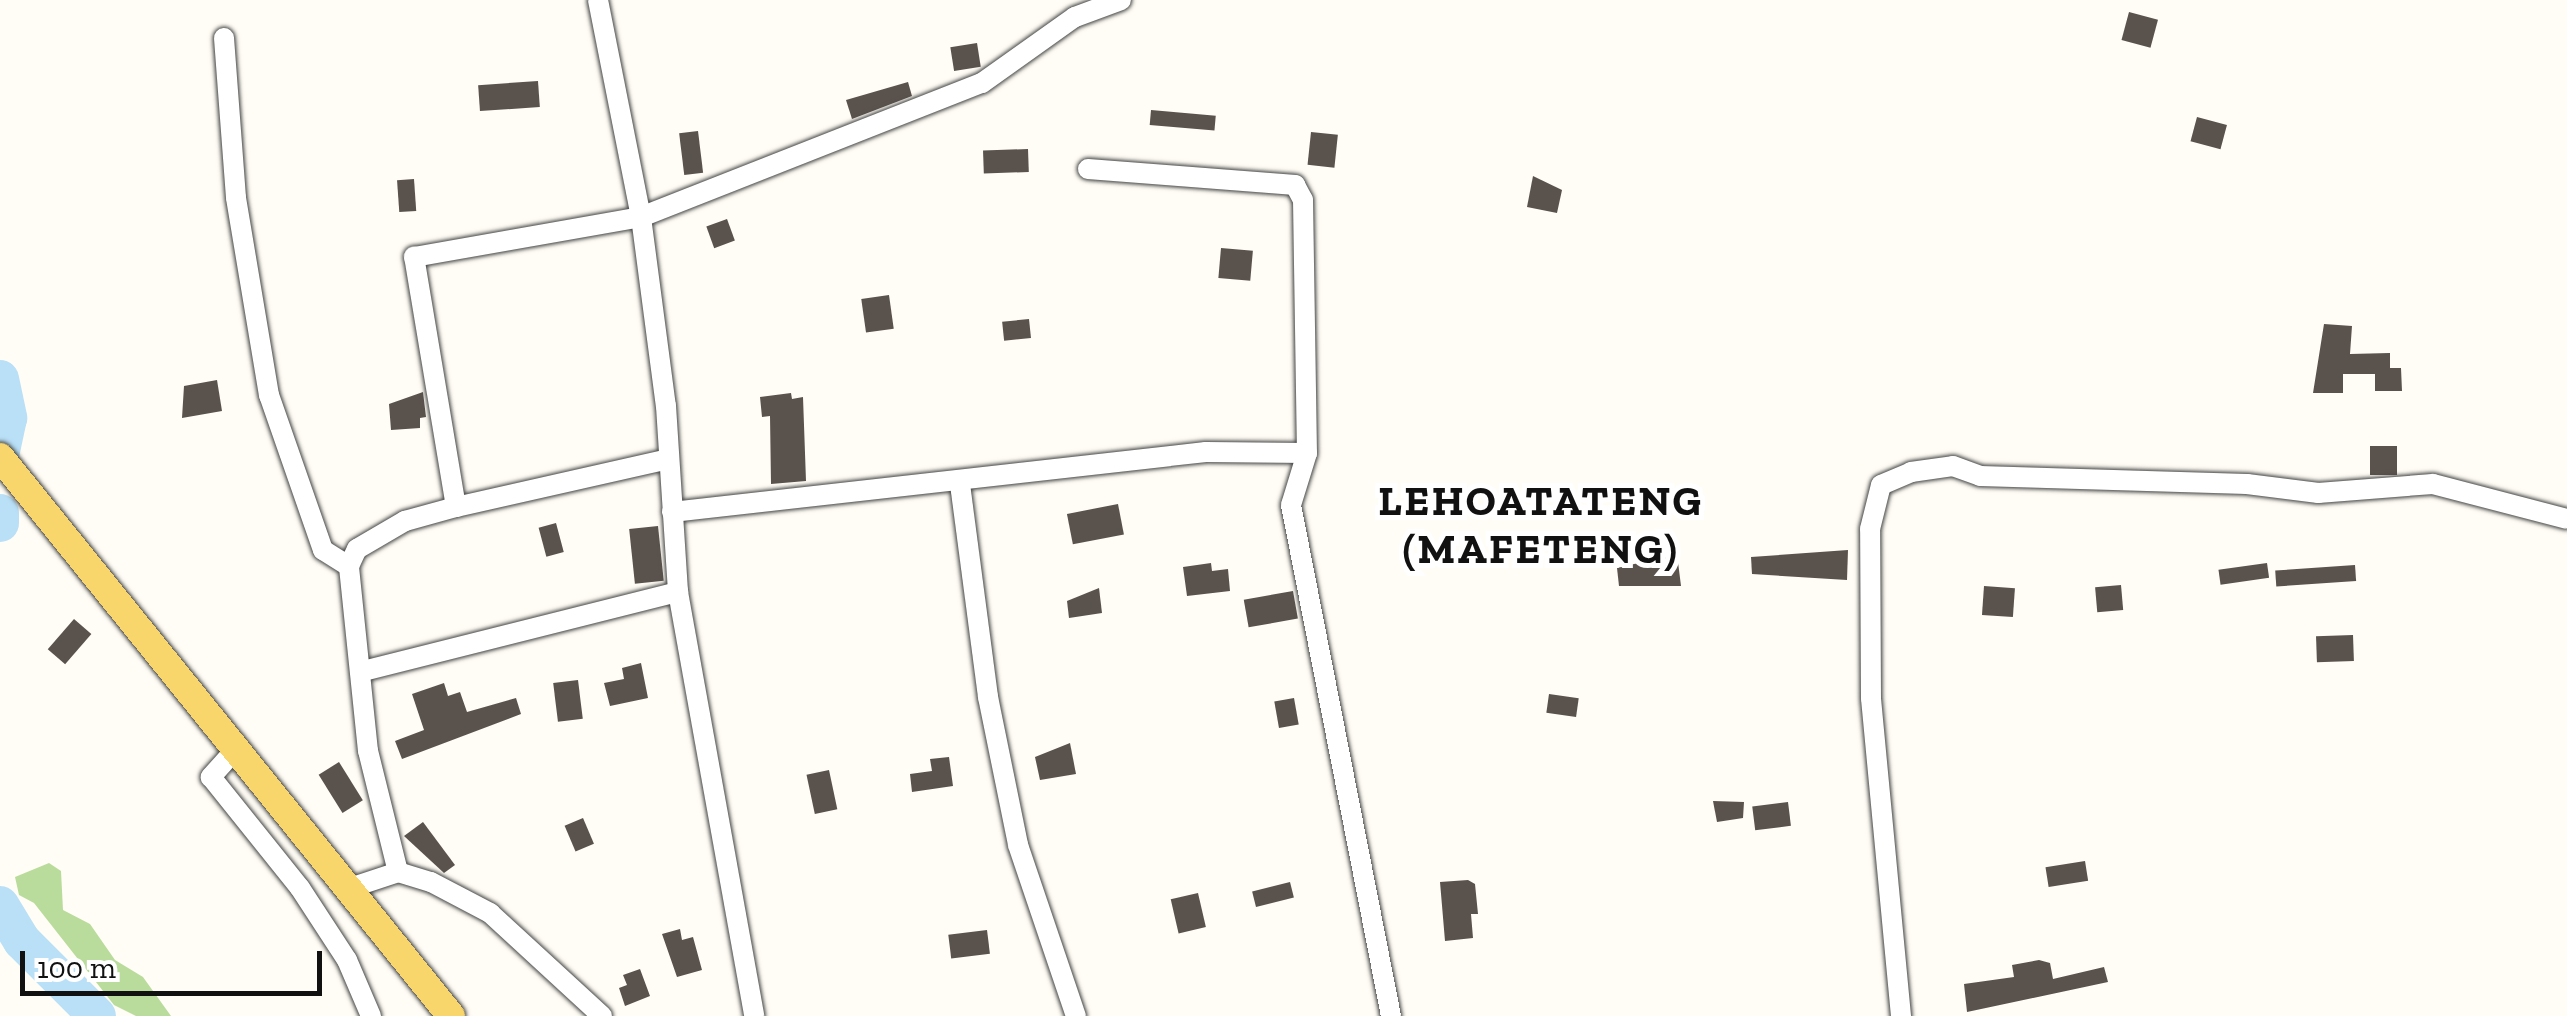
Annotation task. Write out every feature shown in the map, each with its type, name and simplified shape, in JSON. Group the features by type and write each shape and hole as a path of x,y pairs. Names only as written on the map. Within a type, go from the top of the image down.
{"main road":[{"path":"0,457 451,1016"}],"street":[{"path":"598,0 642,216 669,460 678,592 754,1016"},
{"path":"456,507 414,257 642,216 982,83 1075,17 1120,0"},
{"path":"224,38 236,198 268,395 323,550 349,566"},
{"path":"1088,170 1295,185 1307,215 1307,453 1291,505 1297,559 1338,733 1391,1016"},
{"path":"672,512 960,484 1206,452 1307,453"},
{"path":"398,872 368,751 363,671 349,566 371,538 456,507 669,460"},
{"path":"1901,1016 1871,698 1870,528 1872,502 1882,486 1912,472 1953,466 1980,476 2247,484 2318,493 2433,484 2567,519"},
{"path":"960,484 988,696 1018,845 1076,1016"},
{"path":"363,671 678,592"},
{"path":"236,749 212,777 300,888 347,960 371,1016"},
{"path":"350,888 398,872 490,913 602,1016"}],"green space":[{"path":"49,863 61,871 63,910 90,924 115,960 143,977 171,1016 136,1016 114,1005 34,903 19,895 15,877"}],"building":[{"path":"2129,12 2158,20 2150,48 2121,40"},
{"path":"977,43 981,67 954,71 950,47"},
{"path":"538,81 540,107 480,111 478,85"},
{"path":"908,82 912,96 852,119 846,100"},
{"path":"1151,110 1216,116 1214,131 1150,125"},
{"path":"2197,117 2227,125 2220,149 2191,141"},
{"path":"698,131 703,173 684,175 679,133"},
{"path":"1311,132 1338,135 1334,168 1308,165"},
{"path":"1028,149 1029,172 984,174 983,151"},
{"path":"1533,176 1562,190 1557,213 1527,207"},
{"path":"414,179 416,211 399,212 397,180"},
{"path":"727,219 735,241 714,248 706,227"},
{"path":"1221,248 1253,251 1250,281 1218,278"},
{"path":"889,295 894,329 866,333 861,299"},
{"path":"1029,319 1031,338 1004,341 1002,322"},
{"path":"2324,324 2352,326 2350,354 2390,353 2390,368 2401,368 2402,391 2375,391 2375,374 2343,374 2343,393 2313,393"},
{"path":"217,380 222,411 182,418 184,386"},
{"path":"423,392 426,417 420,418 420,428 391,430 389,404"},
{"path":"791,393 792,399 803,397 806,481 771,484 770,416 762,417 760,397"},
{"path":"2370,446 2397,446 2397,475 2370,475"},
{"path":"1118,504 1124,534 1073,544 1067,514"},
{"path":"556,523 564,552 546,557 539,528"},
{"path":"658,526 664,581 635,584 629,529"},
{"path":"1848,550 1847,580 1752,574 1751,557"},
{"path":"1677,554 1681,586 1619,586 1617,568"},
{"path":"1211,563 1212,571 1228,569 1230,591 1187,596 1183,567"},
{"path":"2267,563 2269,578 2221,585 2218,570"},
{"path":"2355,565 2356,581 2276,587 2275,571"},
{"path":"2121,585 2123,610 2097,612 2095,587"},
{"path":"1984,586 2015,588 2013,617 1982,615"},
{"path":"1099,588 1102,613 1069,618 1067,601"},
{"path":"1293,591 1298,619 1249,627 1244,600"},
{"path":"74,619 91,634 65,664 48,649"},
{"path":"2353,635 2354,661 2317,662 2316,636"},
{"path":"641,663 648,698 610,706 604,683 624,679 622,668"},
{"path":"578,680 583,719 558,722 553,683"},
{"path":"444,683 448,696 460,692 467,712 516,698 521,714 402,759 395,741 424,730 412,694"},
{"path":"1549,694 1579,698 1576,717 1546,713"},
{"path":"1294,698 1299,725 1279,728 1274,701"},
{"path":"1070,743 1076,774 1040,780 1035,757"},
{"path":"949,757 953,786 912,792 910,774 932,771 930,759"},
{"path":"339,762 363,800 342,813 319,775"},
{"path":"829,770 837,809 815,814 807,775"},
{"path":"1713,801 1744,802 1743,818 1717,822"},
{"path":"1788,802 1791,826 1755,830 1752,806"},
{"path":"583,818 594,844 576,852 565,826"},
{"path":"423,822 455,865 444,873 404,836"},
{"path":"2085,861 2088,881 2049,887 2045,867"},
{"path":"1468,880 1475,884 1478,914 1471,914 1473,938 1445,941 1440,882"},
{"path":"1290,882 1294,898 1256,907 1252,891"},
{"path":"1198,893 1206,927 1179,933 1171,899"},
{"path":"680,929 682,940 693,937 702,970 677,977 662,934"},
{"path":"987,930 990,954 951,959 948,935"},
{"path":"2039,960 2050,963 2053,979 2104,967 2108,982 1967,1012 1964,984 2014,977 2012,965"},
{"path":"640,969 650,996 625,1006 619,988 627,985 623,975"}],"waterway":[{"path":"0,379 8,418 0,455"},
{"path":"0,513 0,523"},
{"path":"0,905 22,941 97,1016"}],"district":[{"name":"LEHOATATENG (MAFETENG)","path":"1541,525"}]}
